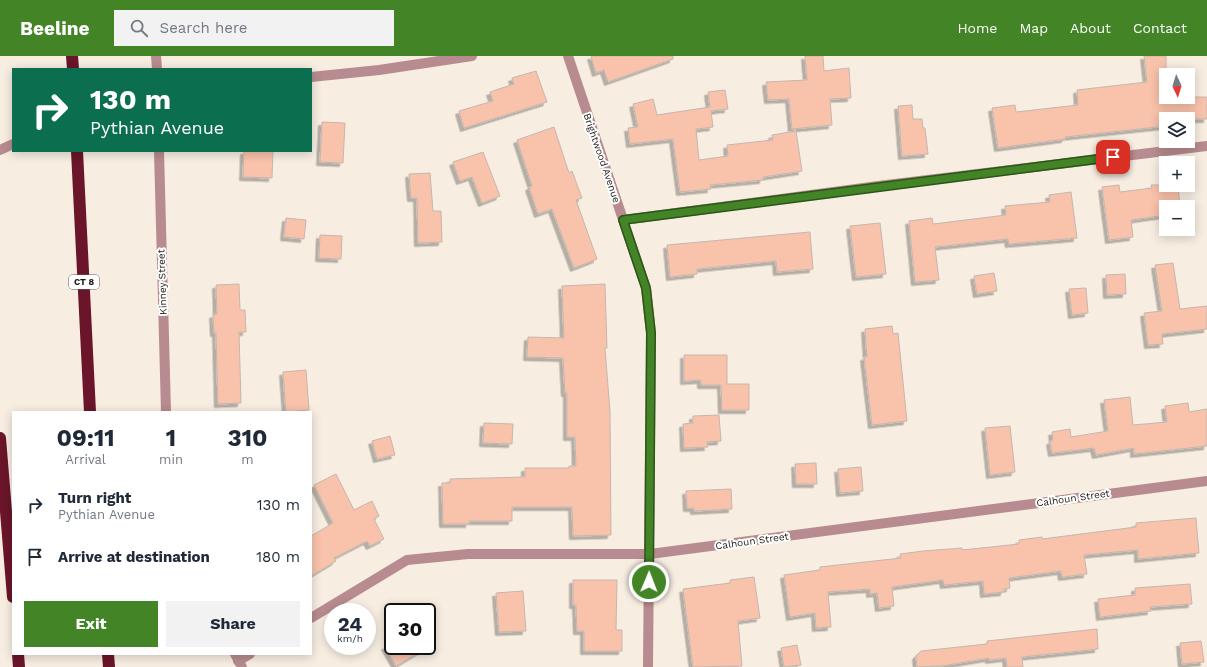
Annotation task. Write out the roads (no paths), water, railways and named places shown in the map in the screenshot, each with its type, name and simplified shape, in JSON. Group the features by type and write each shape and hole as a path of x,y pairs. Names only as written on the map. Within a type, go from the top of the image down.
{"highway":[{"path":"72,56 72,68"},
{"name":"CT 8","path":"77,152 90,411"},
{"path":"0,438 12,585"},
{"path":"18,655 19,667"},
{"path":"108,655 109,667"}],"street":[{"path":"156,56 157,68"},
{"path":"312,77 380,70 472,56"},
{"name":"Brightwood Avenue","path":"568,56 646,288 651,333 648,667"},
{"path":"0,150 12,144"},
{"path":"623,220 886,185 1207,146"},
{"name":"Kinney Street","path":"159,152 166,411"},
{"name":"Calhoun Street","path":"312,617 407,560 468,554 650,554 1207,481"},
{"path":"238,661 248,655"}]}
